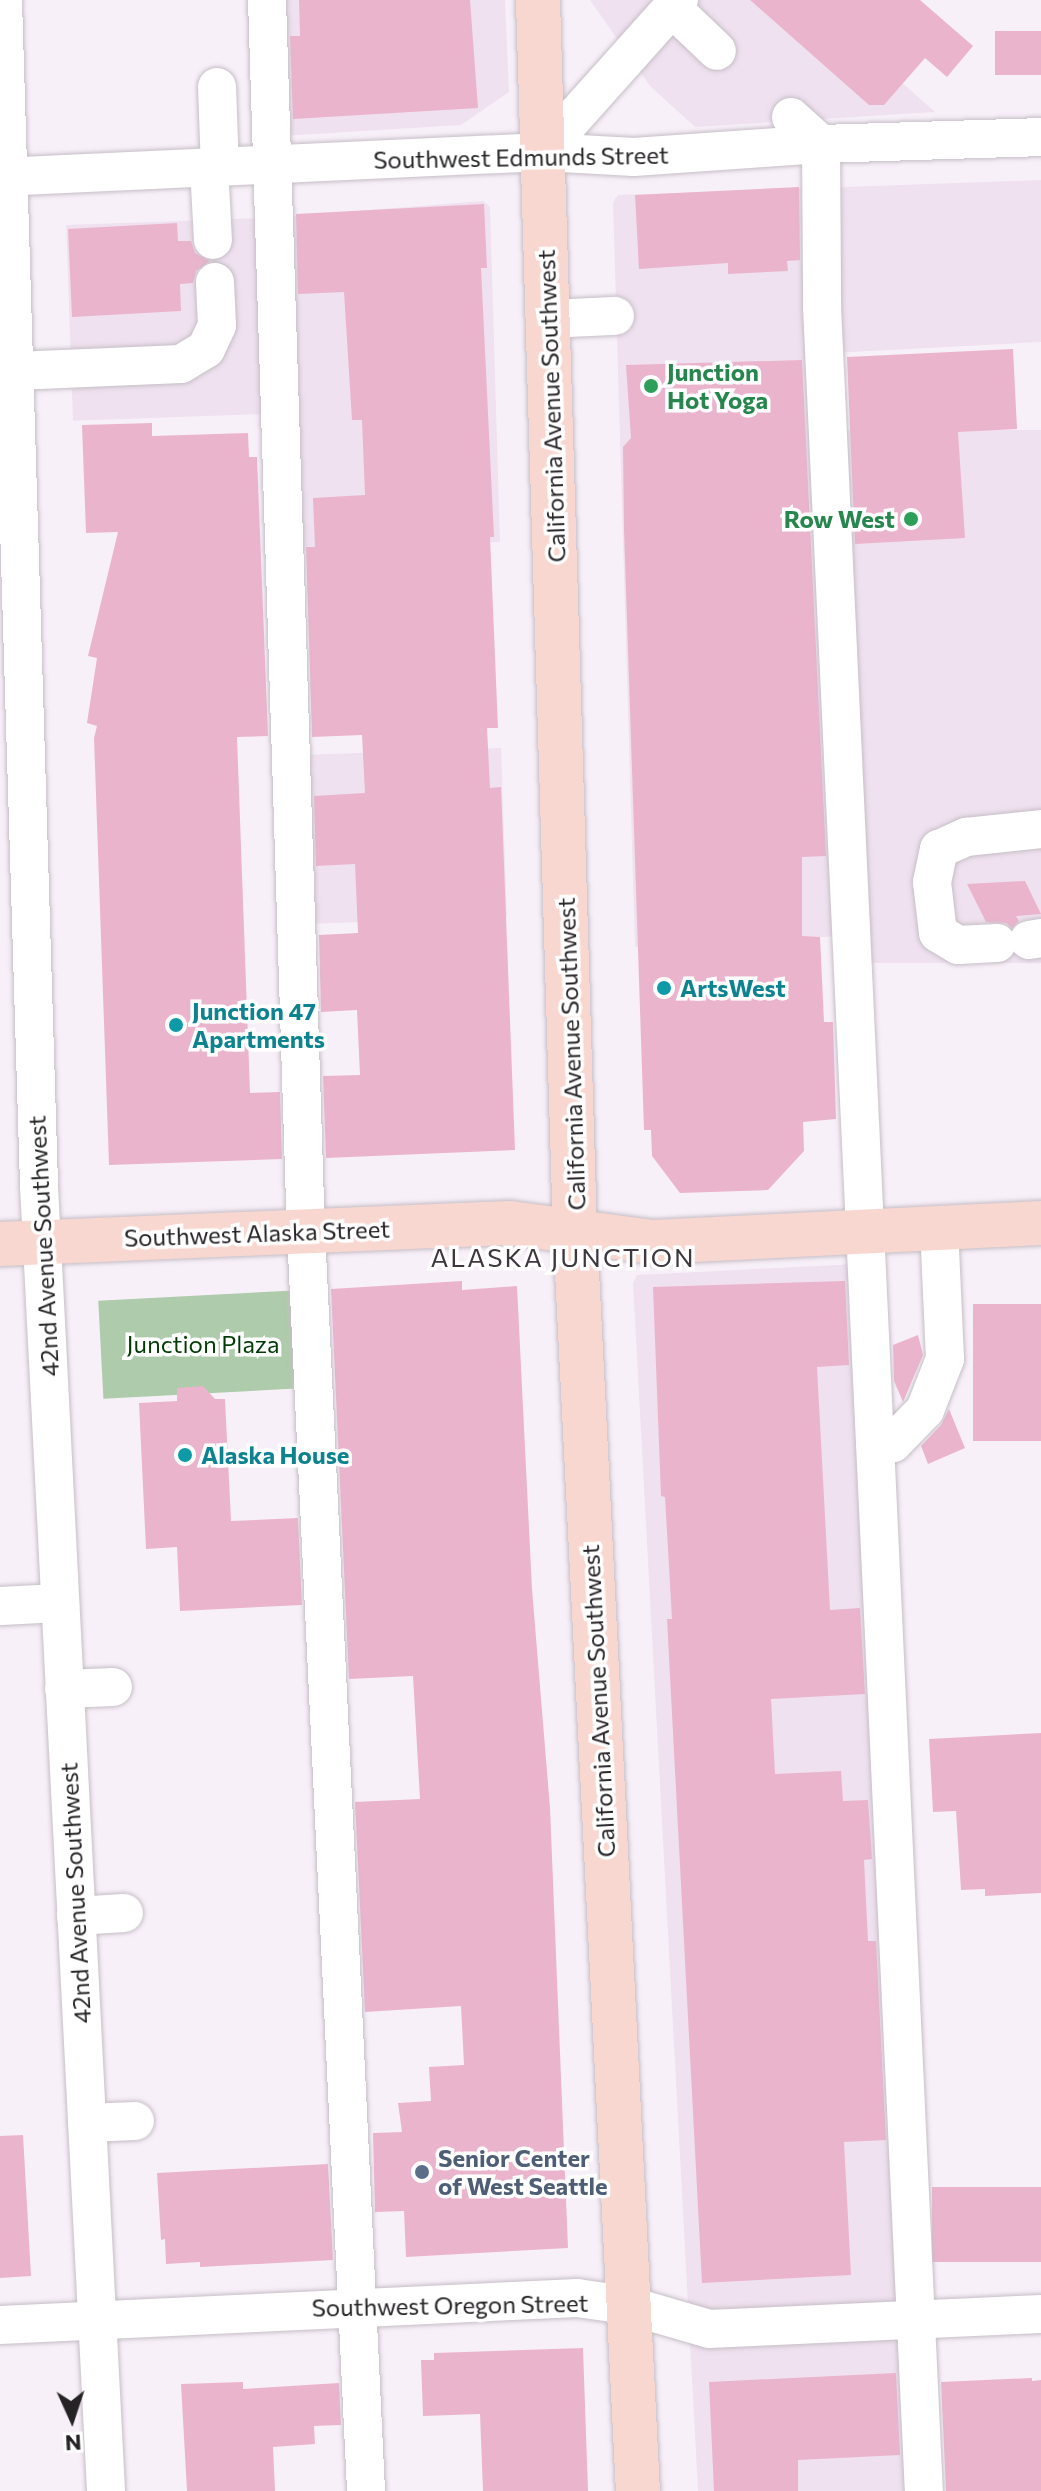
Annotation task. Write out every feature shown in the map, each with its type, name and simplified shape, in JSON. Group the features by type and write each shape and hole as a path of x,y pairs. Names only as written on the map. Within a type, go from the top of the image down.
{"main road":[{"name":"California Avenue Southwest","path":"538,0 575,1231 638,2491"},
{"name":"Southwest Alaska Street","path":"21,1243 510,1223 653,1242 1041,1223"}],"street":[{"name":"42nd Avenue Southwest","path":"3,0 5,176 15,371 21,1243 60,1603 106,2491"},
{"path":"267,0 306,1232 366,2491"},
{"path":"543,152 675,4 717,51"},
{"path":"213,240 217,87"},
{"path":"791,117 821,144 832,233 867,1232 924,2491"},
{"name":"Southwest Edmunds Street","path":"5,176 543,152 634,157 821,144 1041,137"},
{"path":"15,371 181,364 206,349 217,325 215,282"},
{"path":"548,319 615,316"},
{"path":"1022,941 958,945 938,933 932,882 939,849 966,837 1041,829"},
{"path":"876,1444 893,1443 925,1410 945,1359 939,1228"},
{"path":"0,1606 60,1603"},
{"path":"64,1689 113,1687"},
{"path":"76,1916 124,1913"},
{"path":"87,2123 135,2121"},
{"name":"Southwest Oregon Street","path":"0,2325 577,2298 627,2305 709,2329 1041,2314"}],"shaded area":[{"path":"277,0 505,0 509,92 461,125 281,136"},
{"path":"590,0 809,0 935,112 695,127 650,86"},
{"path":"1041,180 1041,342 794,355 816,355 841,936 635,947 613,202 618,195"},
{"path":"483,201 490,207 500,542 295,551 281,217"},
{"path":"263,218 270,414 73,421 66,225"},
{"path":"844,430 1041,430 1041,963 844,963"},
{"path":"501,748 507,917 307,924 301,755"},
{"path":"856,1264 911,2491 698,2491 633,1283 637,1275"}],"green space":[{"name":"Junction Plaza","path":"304,1290 309,1388 103,1399 98,1301"}],"building":[{"path":"299,0 470,0 478,108 293,119 290,36 300,36"},
{"path":"750,0 920,0 973,46 947,77 925,58 884,105 869,105"},
{"path":"995,31 1041,31 1041,75 995,75"},
{"path":"799,187 800,260 787,261 788,271 728,274 728,263 639,269 635,195"},
{"path":"484,204 487,268 481,268 494,537 490,537 498,728 487,728 490,788 501,787 515,1150 326,1158 323,1076 360,1075 357,1010 321,1012 319,935 358,933 355,864 316,866 314,796 365,793 362,735 312,737 306,547 315,547 313,498 365,495 362,420 352,420 344,292 298,294 296,214"},
{"path":"177,223 178,241 191,241 195,253 210,261 196,271 193,283 180,284 181,311 72,317 68,229"},
{"path":"1013,349 1017,429 958,432 965,538 855,544 847,357"},
{"path":"802,360 826,856 802,857 802,936 820,937 824,1022 833,1022 836,1119 803,1122 804,1151 768,1190 680,1193 652,1156 651,1130 644,1130 624,530 623,447 631,438 626,365"},
{"path":"152,423 152,436 248,433 249,457 257,457 268,736 237,737 250,1093 280,1092 282,1159 109,1165 94,738 97,726 87,723 97,658 88,656 118,532 86,533 82,425"},
{"path":"1025,881 1041,914 1016,916 1019,921 1012,928 1006,923 986,922 967,884"},
{"path":"462,1281 462,1290 517,1286 532,1589 550,1808 568,2248 406,2257 404,2211 375,2212 373,2133 402,2132 398,2103 431,2101 429,2067 464,2065 461,2006 365,2012 355,1802 420,1799 413,1676 349,1679 331,1289"},
{"path":"845,1281 849,1365 817,1367 830,1610 860,1608 865,1694 771,1699 775,1774 841,1771 843,1801 868,1800 872,1859 864,1860 868,1941 876,1941 886,2140 844,2142 851,2275 702,2283 667,1619 672,1619 665,1497 661,1496 653,1287"},
{"path":"973,1304 1041,1304 1041,1441 973,1441"},
{"path":"918,1335 923,1355 903,1402 894,1381 893,1345"},
{"name":"Alaska House","path":"203,1386 215,1399 225,1399 231,1521 298,1518 302,1605 180,1611 177,1547 146,1549 139,1403 177,1401 177,1388"},
{"path":"949,1409 965,1448 928,1464 921,1446 941,1425"},
{"path":"1041,1733 1041,1893 985,1896 985,1889 961,1890 956,1811 933,1812 929,1739"},
{"path":"23,2135 31,2276 0,2278 0,2136"},
{"path":"328,2164 333,2260 200,2267 200,2262 166,2264 165,2239 161,2240 157,2173"},
{"path":"932,2187 1041,2187 1041,2262 932,2262"},
{"path":"583,2348 588,2491 483,2491 480,2414 423,2416 421,2360 434,2360 434,2353"},
{"path":"896,2373 900,2455 798,2460 798,2491 714,2491 709,2382"},
{"path":"1032,2378 1032,2381 1041,2380 1041,2491 946,2491 941,2382"},
{"path":"243,2382 243,2389 339,2383 341,2425 314,2426 315,2444 273,2447 275,2491 187,2491 181,2384"}],"place":[{"name":"Junction Hot Yoga","path":"651,386"},
{"name":"Row West","path":"911,519"},
{"name":"ArtsWest","path":"664,988"},
{"name":"Junction 47 Apartments","path":"176,1025"},
{"name":"Alaska House","path":"185,1455"},
{"name":"Senior Center of West Seattle","path":"422,2172"}],"district":[{"name":"ALASKA JUNCTION","path":"563,1257"}]}
